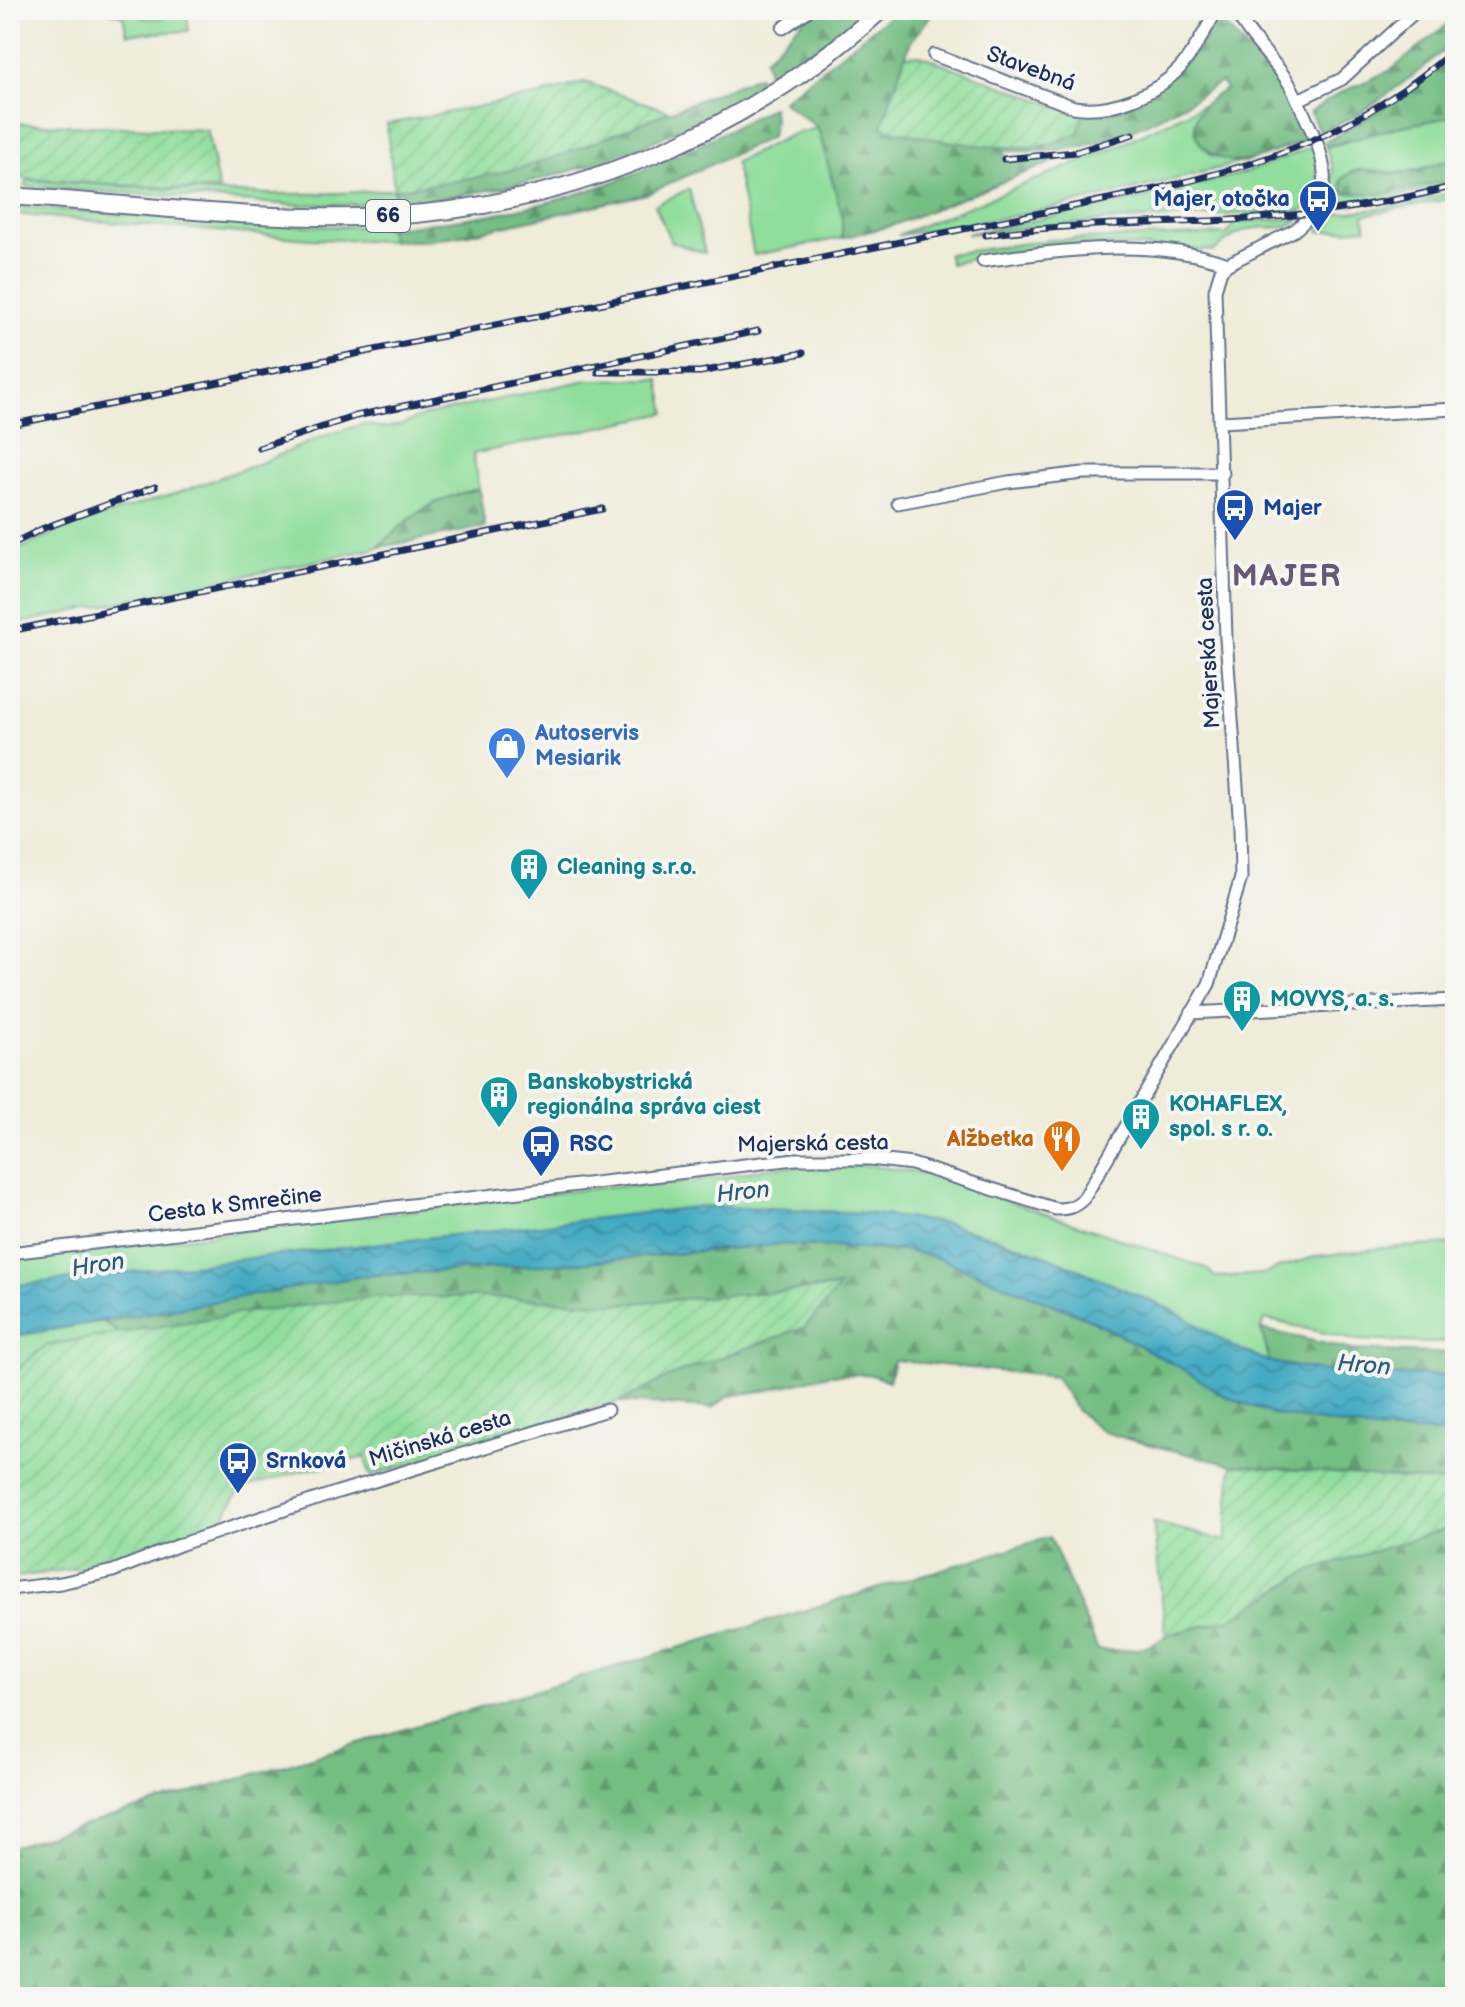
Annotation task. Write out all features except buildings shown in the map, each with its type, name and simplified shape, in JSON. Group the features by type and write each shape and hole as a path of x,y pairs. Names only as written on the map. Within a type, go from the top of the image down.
{"main road":[{"name":"66","path":"10,196 318,216 387,216 460,209 542,192 610,171 688,139 748,109 802,73 881,10"}],"street":[{"path":"783,28 809,10"},
{"name":"Stavebná","path":"934,55 1074,107 1089,110 1109,107 1135,98 1180,68 1217,10"},
{"path":"983,261 1073,250 1140,249 1200,254 1228,264 1295,230 1311,213 1321,193 1326,171 1320,148 1288,82 1246,30 1235,10"},
{"path":"1298,100 1342,79 1417,10"},
{"name":"Majerská cesta","path":"464,1198 741,1164 855,1158 912,1164 1045,1207 1068,1209 1084,1198 1213,975 1239,890 1242,867 1226,638 1215,290 1221,270 1228,264"},
{"path":"1221,422 1455,409"},
{"path":"898,503 1008,482 1083,473 1223,473"},
{"path":"1191,1013 1455,1000"},
{"name":"Cesta k Smrečine","path":"10,1253 464,1198"},
{"name":"Mičinská cesta","path":"10,1589 61,1583 113,1571 182,1544 352,1487 607,1410"}],"green space":[{"path":"103,10 124,10 146,18 161,18 175,10 186,10 189,31 127,34 123,16"},
{"path":"813,10 866,10 819,46 769,78 765,59"},
{"path":"897,10 935,10 910,43 882,127 1078,133 1083,116 1111,112 1134,103 1198,49 1222,18 1231,32 1279,83 1308,139 1243,162 1225,160 1215,155 1199,142 1195,124 1198,113 1206,103 1226,89 1221,82 1165,115 1101,141 1060,150 1004,151 1005,159 1058,160 891,226 842,238 842,215 818,128 782,101"},
{"path":"1455,18 1455,41 1358,115 1320,133 1310,112 1338,94 1391,70"},
{"path":"920,55 1083,116 1078,133 1049,144 1010,147 942,140 882,127 905,56"},
{"path":"1455,56 1455,116 1397,127 1326,147 1324,142 1392,103"},
{"path":"758,76 763,83 718,110 630,151 541,179 394,204 394,189 450,182 609,136"},
{"path":"584,82 669,111 523,167 394,189 387,124 539,95"},
{"path":"1205,104 1196,121 1210,155 1239,163 1027,213 898,235 1107,151"},
{"path":"772,107 771,137 647,194 468,234 422,241 392,241 388,228 514,210 611,183 681,153"},
{"path":"1455,116 1455,183 1382,200 1324,209 1333,171 1326,147 1397,127"},
{"path":"10,123 207,130 219,191 10,178"},
{"path":"818,128 842,215 842,238 754,255 735,162 793,134"},
{"path":"1314,146 1317,180 1312,196 1302,211 1103,221 966,234 1139,199 1244,173"},
{"path":"1455,158 1455,179 1384,194 1344,193 1341,181 1354,171 1406,172"},
{"path":"28,180 257,194 394,189 394,204 294,205 25,186"},
{"path":"689,189 705,253 671,242 655,205"},
{"path":"1455,192 1455,198 1364,215 1366,228 1320,232 1317,221 1324,215 1383,208"},
{"path":"10,206 247,224 388,228 392,241 310,239 35,216 10,213"},
{"path":"1300,218 1284,226 1244,231 1214,251 1089,244 996,253 950,264 948,254 1050,240 1228,234 1234,222"},
{"path":"659,379 666,413 473,454 479,489 435,503 377,548 10,625 10,555 70,526 183,491 321,437 363,424 385,428 401,425 422,416 587,380"},
{"path":"479,489 485,527 377,548 400,527 435,503"},
{"path":"863,1165 925,1173 1206,1268 1215,1277 1265,1274 1318,1256 1455,1244 1455,1341 1355,1340 1265,1319 1261,1329 1270,1362 1234,1347 1176,1312 1001,1239 945,1223 866,1213 755,1207 10,1286 10,1259 605,1187 669,1185 771,1167"},
{"path":"780,1244 908,1251 938,1258 1092,1320 1183,1369 1223,1395 1271,1414 1375,1430 1455,1434 1455,1483 1232,1465 1104,1432 1077,1411 1055,1377 894,1360 889,1381 868,1374 828,1375 769,1390 729,1396 712,1408 619,1402 672,1375 805,1327 838,1287 620,1304 482,1297 374,1297 250,1312 118,1333 103,1321 362,1276 587,1262"},
{"path":"839,1287 805,1327 672,1375 619,1402 370,1476 365,1457 240,1489 222,1520 91,1566 10,1578 10,1376 45,1346 250,1312 374,1297 482,1297 620,1304"},
{"path":"103,1321 118,1333 45,1346 10,1376 10,1337"},
{"path":"1261,1329 1353,1350 1455,1352 1455,1375 1352,1376 1270,1362"},
{"path":"1232,1465 1455,1483 1455,1526 1307,1572 1230,1619 1166,1635 1153,1522 1226,1541"},
{"path":"1455,1526 1455,1997 10,1997 10,1847 1050,1537 1098,1650 1125,1650 1144,1648 1166,1635 1230,1619 1307,1572"}],"water":[{"path":"703,1206 866,1213 945,1223 1050,1257 1176,1312 1234,1347 1270,1362 1352,1376 1455,1375 1455,1434 1375,1430 1271,1414 1223,1395 1183,1369 1092,1320 938,1258 908,1251 780,1244 587,1262 362,1276 10,1337 10,1286"}],"railway":[{"path":"10,425 1183,183 1267,158 1345,125 1382,104 1455,49"},
{"path":"1004,159 1076,152 1133,134"},
{"path":"986,235 1077,226 1288,216 1372,204 1455,186"},
{"path":"259,448 356,416 758,331"},
{"path":"598,372 700,372 803,353"},
{"path":"10,545 44,528 155,487"},
{"path":"10,631 602,509"}],"place":[{"name":"Majer, otočka","path":"1318,233"},
{"name":"Majer","path":"1235,542"},
{"name":"Autoservis Mesiarik","path":"507,780"},
{"name":"Cleaning s.r.o.","path":"529,901"},
{"name":"MOVYS, a. s.","path":"1242,1033"},
{"name":"Banskobystrická regionálna správa ciest","path":"499,1129"},
{"name":"KOHAFLEX, spol. s r. o.","path":"1141,1151"},
{"name":"Alžbetka","path":"1062,1173"},
{"name":"RSC","path":"541,1178"},
{"name":"Srnková","path":"238,1495"}],"district":[{"name":"MAJER","path":"1287,577"}],"water label":[{"name":"Hron","path":"743,1192"},
{"name":"Hron","path":"98,1265"},
{"name":"Hron","path":"1364,1365"}]}
